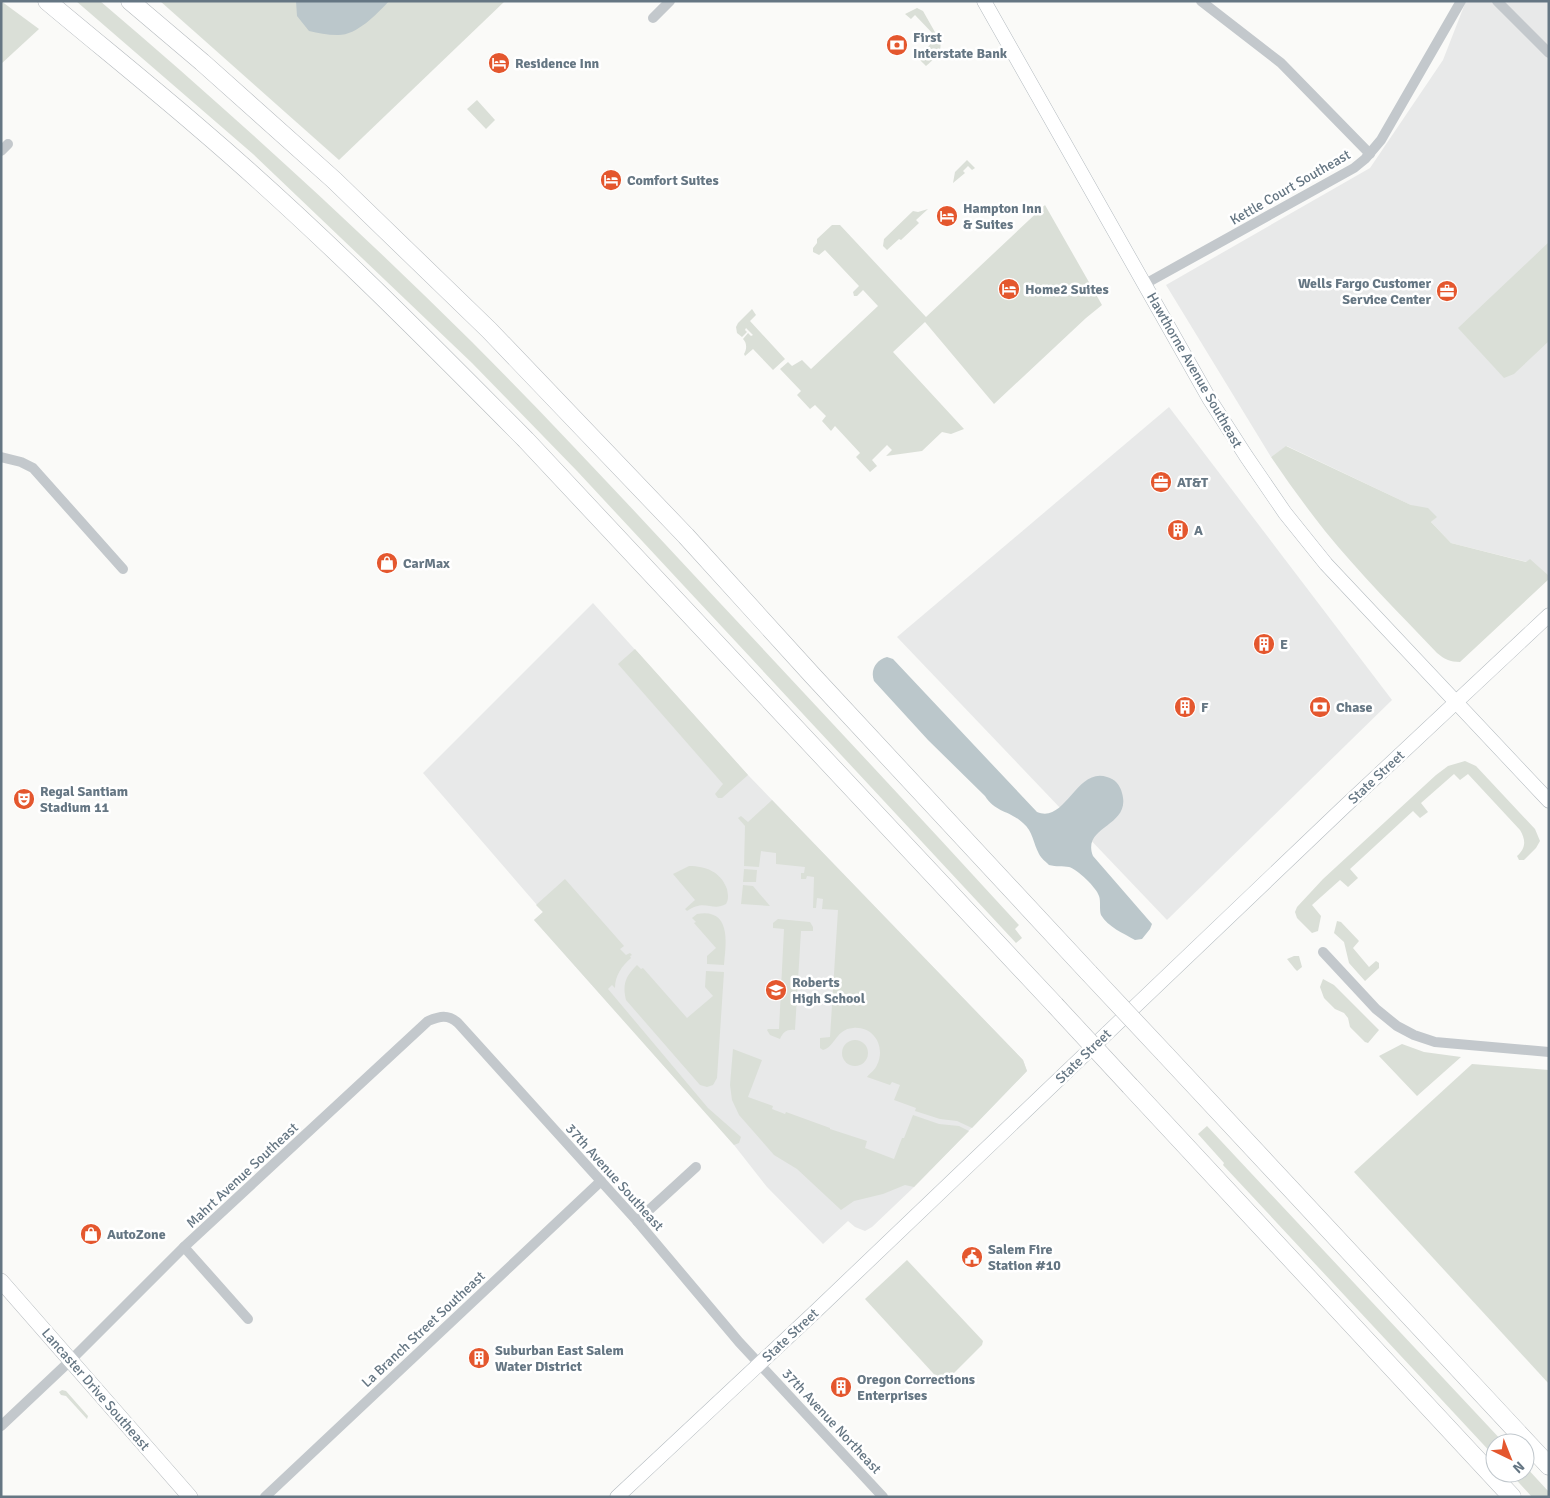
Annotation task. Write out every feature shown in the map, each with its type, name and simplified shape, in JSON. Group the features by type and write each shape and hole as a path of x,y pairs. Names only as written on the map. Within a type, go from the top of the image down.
{"highway":[{"path":"47,1 246,169 441,354 526,440 1512,1497"},
{"path":"130,1 154,20"},
{"path":"134,1 334,180 496,336 686,536 1088,973 1549,1466"}],"main road":[{"name":"Hawthorne Avenue Southeast","path":"984,1 1210,400 1285,513 1326,564 1549,801"},
{"name":"State Street","path":"617,1497 760,1364 1549,615"},
{"name":"Lancaster Drive Southeast","path":"1,1281 190,1497"}],"street":[{"path":"653,18 670,1"},
{"path":"1201,1 1281,63 1370,154"},
{"name":"Kettle Court Southeast","path":"1145,284 1354,168 1370,154 1385,132 1461,1"},
{"path":"1497,1 1549,54"},
{"path":"1,457 21,462 33,468 123,569"},
{"path":"1323,952 1376,1008 1397,1026 1414,1035 1435,1042 1549,1052"},
{"name":"37th Avenue Southeast","path":"444,1016 452,1018 458,1023 637,1221 739,1342 760,1364"},
{"name":"Mahrt Avenue Southeast","path":"1,1426 71,1360 184,1247 428,1021 444,1016"},
{"path":"637,1221 696,1167"},
{"name":"La Branch Street Southeast","path":"265,1497 601,1181"},
{"path":"184,1247 248,1319"},
{"name":"37th Avenue Northeast","path":"760,1364 884,1497"}],"shaded area":[{"path":"1,1 39,29 1,64"},
{"path":"76,1 100,1 148,42 335,211 472,342 597,471 945,844 1019,925 1015,929 1022,938 1016,943 577,471 472,363 253,154"},
{"path":"160,1 505,1 339,160"},
{"path":"296,1 389,1 365,24 344,34 330,35 309,31 297,16"},
{"path":"1466,1 1549,1 1549,577 1527,562 1451,543 1431,522 1436,517 1287,446 1271,457 1166,285 1370,168 1443,60"},
{"path":"917,8 923,11 941,45 935,58 926,66 917,57 937,38 915,15 911,19 905,14"},
{"path":"477,100 495,120 486,129 467,109"},
{"path":"967,160 975,168 972,170 968,166 963,171 965,173 953,183 955,172"},
{"path":"1045,205 1102,305 994,404 925,322 893,352 964,429 951,434 942,432 922,451 886,456 892,450 887,445 872,460 877,466 870,472 856,457 860,453 835,426 831,431 822,421 826,416 815,405 810,409 797,395 801,391 780,369 788,362 792,366 802,360 811,369 878,306 863,290 857,296 854,296 853,292 859,286 825,250 819,255 813,252 817,239 832,225 840,225 926,317"},
{"path":"928,209 916,220 919,223 901,240 899,239 887,250 883,246 884,239 913,211 918,212"},
{"path":"1549,242 1549,341 1514,374 1504,378 1458,328"},
{"path":"752,309 756,315 750,321 785,359 773,370 753,349 745,356 744,354 746,346 743,339 748,333 751,336 753,335 746,328 747,332 742,337 737,333 736,327"},
{"path":"1169,407 1392,700 1167,920 897,637"},
{"path":"1286,446 1411,505 1428,508 1437,517 1431,522 1451,543 1526,562 1530,559 1549,576 1549,579 1460,662 1445,658 1437,653 1366,578 1338,547 1304,504 1271,457"},
{"name":"Roberts High School","path":"593,603 748,775 1023,1060 1027,1071 914,1187 872,1227 865,1231 855,1227 848,1221 823,1244 767,1187 734,1145 534,920 543,912 423,773"},
{"path":"635,649 748,775 722,798 718,798 715,794 723,784 618,664"},
{"path":"887,657 893,659 1037,812 1047,814 1056,810 1087,780 1096,776 1107,777 1117,783 1122,793 1123,804 1120,813 1100,831 1094,838 1091,846 1093,856 1152,924 1142,939 1135,940 1108,923 1101,915 1099,896 1091,884 1073,868 1049,865 1039,854 1031,833 1026,826 1018,819 989,802 928,740 874,681 873,669 880,660"},
{"path":"1465,761 1476,766 1535,829 1540,841 1536,848 1524,860 1519,860 1517,856 1524,844 1520,830 1468,774 1460,780 1454,774 1421,803 1428,812 1420,818 1413,811 1350,869 1358,878 1348,887 1340,880 1312,905 1321,916 1318,931 1312,933 1297,918 1295,912 1297,907 1323,879 1436,775 1448,766"},
{"path":"772,800 1023,1060 1027,1071 972,1128 957,1121 940,1119 915,1111 916,1108 894,1100 900,1085 892,1082 890,1085 867,1077 876,1067 880,1051 876,1039 867,1030 860,1028 847,1029 827,1048 823,1050 820,1048 820,1038 830,1037 838,910 822,909 823,899 817,898 816,908 813,908 814,877 807,876 806,879 801,879 801,873 804,873 805,867 776,864 776,853 761,851 759,867 744,866 745,826 738,818 741,816 748,822"},
{"path":"689,866 707,869 721,878 727,889 728,899 726,904 717,907 704,905 693,907 687,911 685,909 695,900 673,874"},
{"path":"744,869 757,870 756,882 743,882"},
{"path":"565,879 624,946 620,949 626,955 630,953 632,955 620,971 616,979 615,988 612,985 608,989 708,1108 741,1137 739,1143 734,1145 534,920 543,912 536,905"},
{"path":"743,885 753,886 770,906 741,904"},
{"path":"697,914 716,916 721,922 726,938 724,965 707,964 707,956 716,948 694,923 696,922 692,918"},
{"path":"778,919 810,922 813,927 813,931 801,931 795,1030 782,1034 780,1039 770,1035 767,1030 779,1029 784,929 773,928 773,923"},
{"path":"1337,921 1341,922 1359,941 1353,948 1369,967 1376,961 1379,963 1379,968 1365,981 1349,963 1344,942 1334,933"},
{"path":"1299,956 1302,967 1297,971 1287,959"},
{"path":"637,965 641,969 643,968 687,1018 713,996 705,987 706,971 724,972 717,1078 713,1085 707,1087 700,1085 626,1000 624,989 626,981"},
{"path":"1323,979 1334,985 1379,1030 1368,1043 1350,1027 1348,1018 1344,1013 1335,1009 1324,998 1320,987"},
{"path":"855,1040 865,1043 868,1053 865,1063 855,1066 845,1063 842,1053 845,1043"},
{"path":"1402,1044 1424,1052 1461,1057 1417,1096 1379,1056"},
{"path":"733,1049 762,1060 748,1097 773,1106 772,1109 785,1114 786,1112 867,1141 865,1148 894,1159 913,1115 939,1124 959,1126 969,1131 914,1187 905,1185 883,1194 854,1201 841,1210 797,1169 774,1155 739,1115 732,1100 730,1085"},
{"path":"1472,1064 1549,1070 1549,1384 1354,1172"},
{"path":"1207,1126 1495,1433 1485,1433 1485,1446 1223,1165 1224,1163 1198,1134"},
{"path":"907,1260 983,1341 982,1345 943,1384 865,1299"},
{"path":"62,1390 66,1391 88,1416 87,1419 66,1396 61,1395 59,1392"},
{"path":"1535,1477 1549,1492 1549,1497 1532,1497 1519,1483 1535,1483"}],"place":[{"name":"First Interstate Bank","path":"897,45"},
{"name":"Residence Inn","path":"499,63"},
{"name":"Comfort Suites","path":"611,180"},
{"name":"Hampton Inn & Suites","path":"947,216"},
{"name":"Home2 Suites","path":"1009,289"},
{"name":"Wells Fargo Customer Service Center","path":"1447,291"},
{"name":"AT&T","path":"1161,482"},
{"name":"A","path":"1178,530"},
{"name":"CarMax","path":"387,563"},
{"name":"E","path":"1264,644"},
{"name":"F","path":"1185,707"},
{"name":"Chase","path":"1320,707"},
{"name":"Regal Santiam Stadium 11","path":"24,799"},
{"name":"Roberts High School","path":"776,990"},
{"name":"AutoZone","path":"91,1234"},
{"name":"Salem Fire Station #10","path":"972,1257"},
{"name":"Suburban East Salem Water District","path":"479,1358"},
{"name":"Oregon Corrections Enterprises","path":"841,1387"}]}
